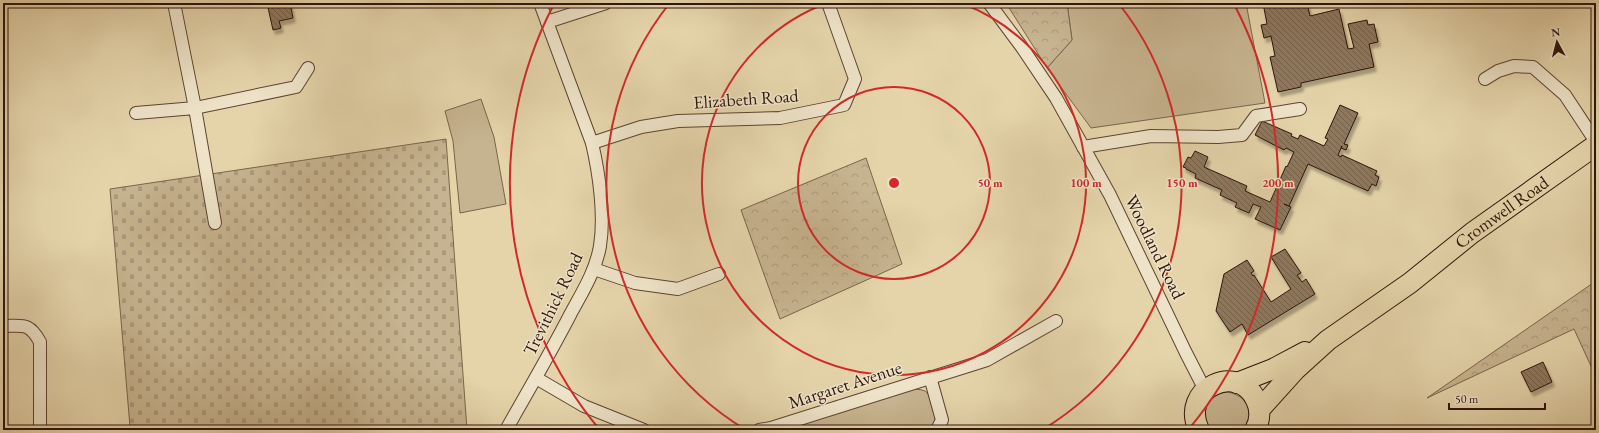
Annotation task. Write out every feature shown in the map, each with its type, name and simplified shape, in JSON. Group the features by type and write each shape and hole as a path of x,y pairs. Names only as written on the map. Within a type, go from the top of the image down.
{"highway":[{"name":"Cromwell Road","path":"1410,283 1472,233 1596,144"},
{"name":"Cromwell Road","path":"1238,383 1273,369 1328,340 1410,283 1484,239 1596,162"},
{"name":"Cromwell Road","path":"1259,410 1296,369 1328,340"},
{"path":"1181,430 1196,421 1197,401 1205,390 1221,382 1238,383 1254,395 1260,418 1255,430"}],"street":[{"path":"174,3 195,108 215,223"},
{"name":"Trevithick Road","path":"506,430 536,378 594,269 600,245 602,226 598,166 592,143 540,3"},
{"path":"547,22 606,3"},
{"name":"Elizabeth Road","path":"592,143 641,127 678,121 780,118 844,105 855,79 828,3"},
{"name":"Woodland Road","path":"989,3 1044,79 1110,195 1205,390"},
{"path":"1485,79 1498,71 1514,66 1533,67 1565,95 1596,144"},
{"path":"136,113 195,108 296,87 308,68"},
{"path":"1083,147 1151,136 1218,137 1242,135 1256,116 1300,109"},
{"path":"594,269 634,283 678,289 719,274"},
{"name":"Margaret Avenue","path":"767,429 987,360 1056,321"},
{"path":"3,326 24,325 29,327 40,342 40,430"},
{"name":"Margaret Avenue","path":"930,377 942,420 937,430"},
{"path":"536,378 584,406 644,430"}],"green space":[{"path":"1006,3 1067,3 1072,40 1047,68"},
{"path":"1067,3 1246,3 1265,103 1091,128 1047,68 1072,40"},
{"path":"481,99 494,137 506,204 460,213 453,141 445,111"},
{"path":"446,139 467,430 142,430 130,427 110,189"},
{"path":"866,158 902,264 780,319 741,210"},
{"path":"1596,281 1596,377 1574,329 1427,398"},
{"path":"909,389 925,391 933,404 935,420 928,430 784,430"},
{"path":"1227,392 1240,397 1247,404 1250,418 1247,426 1245,430 1209,430 1204,417 1207,406 1215,397"}],"building":[{"path":"267,3 290,3 293,18 279,21 281,28 273,30"},
{"path":"1263,3 1307,3 1310,16 1339,9 1348,49 1354,48 1348,24 1367,20 1368,25 1374,24 1378,42 1369,44 1374,67 1301,83 1301,87 1278,92 1270,57 1275,56 1271,36 1264,38 1261,25 1267,24"},
{"path":"1340,105 1358,113 1344,144 1348,145 1346,150 1341,148 1338,155 1341,157 1342,155 1377,171 1375,175 1379,177 1376,186 1372,184 1368,191 1308,164 1289,206 1284,204 1291,207 1280,230 1255,219 1261,207 1253,204 1249,213 1235,207 1237,203 1220,195 1222,190 1195,178 1196,174 1183,167 1188,157 1191,158 1195,151 1208,157 1204,167 1247,186 1245,191 1270,202 1294,152 1286,148 1284,150 1255,135 1262,121 1292,134 1291,136 1298,139 1300,135 1324,146 1328,139 1325,138"},
{"path":"1285,249 1301,273 1297,275 1302,282 1306,279 1315,294 1248,335 1242,324 1230,332 1216,311 1224,274 1247,260 1254,271 1251,273 1253,276 1254,275 1271,302 1291,289 1271,257"},
{"path":"1543,362 1552,382 1531,392 1521,372"}]}
